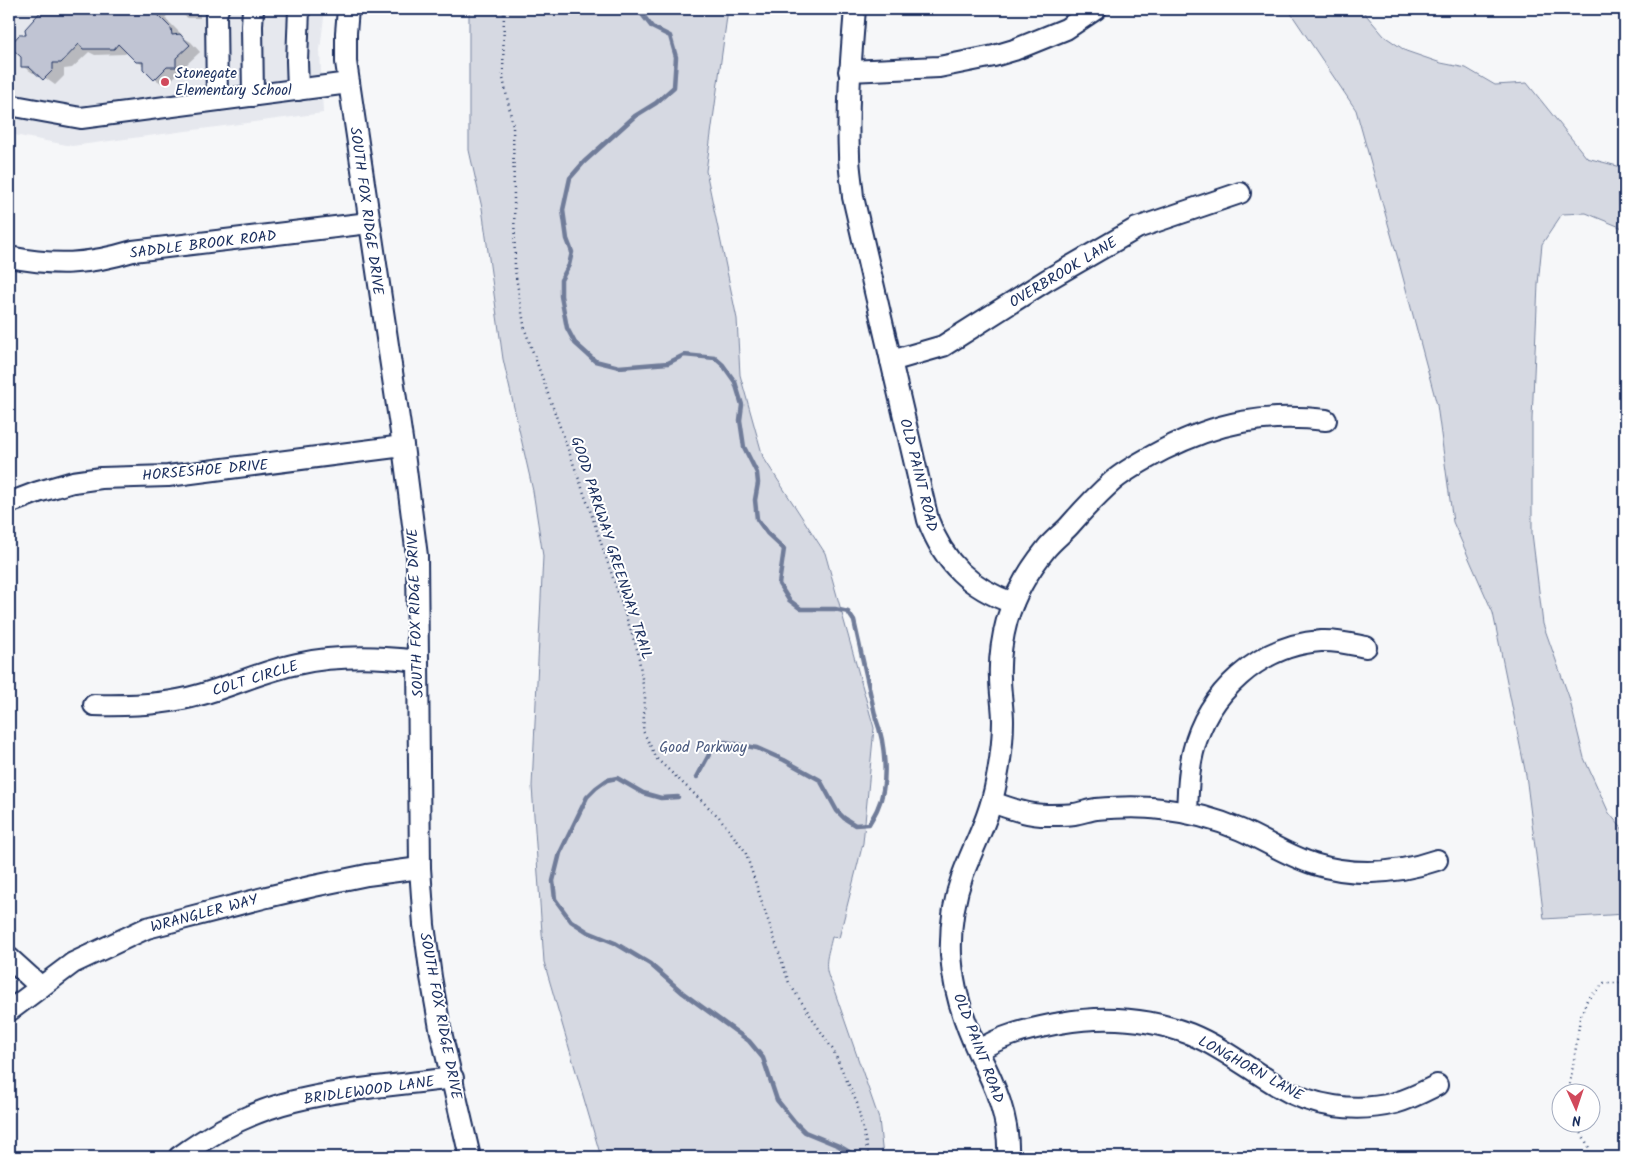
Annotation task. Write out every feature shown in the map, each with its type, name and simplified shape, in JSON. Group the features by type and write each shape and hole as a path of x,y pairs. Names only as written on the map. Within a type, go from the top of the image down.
{"street":[{"path":"218,9 216,15 218,100"},
{"path":"253,9 253,96"},
{"path":"298,90 299,9"},
{"name":"SOUTH FOX RIDGE DRIVE","path":"348,9 346,62 403,446 416,556 420,868 424,925 440,1028 470,1157"},
{"name":"OLD PAINT ROAD","path":"855,9 849,71 848,156 853,197 928,520 935,538 945,555 960,573 978,587 1013,603 1006,622 1001,652 1000,678 1003,721 1002,747 996,785 982,832 963,874 955,902 951,930 954,984 962,1012 999,1097 1006,1124 1008,1157"},
{"path":"849,71 939,67 994,56 1066,29 1096,9"},
{"path":"9,105 81,118 349,83"},
{"name":"OVERBROOK LANE","path":"890,361 943,346 1047,280 1137,228 1240,193"},
{"name":"SADDLE BROOK ROAD","path":"9,257 76,263 106,259 133,251 369,223"},
{"path":"1013,603 1031,568 1048,547 1095,498 1115,480 1141,462 1182,440 1246,420 1276,417 1326,420"},
{"name":"HORSESHOE DRIVE","path":"9,503 73,482 101,478 168,476 403,446"},
{"path":"1187,813 1188,774 1193,750 1202,726 1214,705 1230,685 1252,665 1262,659 1280,650 1300,644 1322,641 1344,642 1366,647"},
{"name":"COLT CIRCLE","path":"94,705 126,706 197,696 264,672 329,658 362,657 418,661"},
{"path":"992,802 1026,813 1049,815 1075,814 1097,809 1127,808 1159,808 1187,813 1217,820 1312,864 1336,870 1364,873 1392,872 1437,860"},
{"name":"WRANGLER WAY","path":"9,1011 73,963 147,928 314,886 368,875 420,868"},
{"path":"9,958 41,987"},
{"name":"LONGHORN LANE","path":"978,1051 1000,1039 1023,1030 1076,1020 1104,1018 1132,1020 1160,1024 1190,1034 1215,1046 1280,1087 1302,1098 1325,1104 1347,1107 1371,1107 1395,1103 1437,1085"},
{"name":"BRIDLEWOOD LANE","path":"179,1157 225,1128 258,1113 293,1101 334,1092 453,1078"}],"path":[{"name":"GOOD PARKWAY GREENWAY TRAIL","path":"504,9 503,78 513,126 515,271 525,330 590,510 638,652 645,698 643,731 657,759 719,817 745,851 789,983 833,1050 857,1103 869,1157"},
{"path":"1570,1084 1580,1018 1587,1000 1604,983 1625,983"},
{"path":"1582,1134 1589,1148 1589,1157"}],"shaded area":[{"name":"Stonegate Elementary School","path":"9,9 325,9 320,50 323,113 72,146 9,134"}],"green space":[{"name":"Good Parkway","path":"469,9 728,9 706,171 737,319 740,375 763,457 825,553 874,728 863,843 839,938 832,937 827,972 879,1119 883,1157 601,1157 544,962 532,786 543,556 533,491 503,359 482,208 469,150"},
{"path":"1288,9 1361,9 1384,36 1406,51 1441,63 1466,68 1495,85 1527,83 1587,158 1625,168 1625,229 1586,213 1562,214 1542,244 1538,284 1532,419 1532,533 1543,624 1569,697 1584,758 1609,813 1625,832 1625,914 1544,919 1526,775 1493,613 1453,522 1437,405 1398,259 1356,110"}],"building":[{"path":"43,9 157,9 154,11 171,28 172,35 180,34 190,45 176,58 176,67 167,67 154,80 143,69 143,62 136,62 118,44 114,49 83,49 79,44 61,63 53,63 53,70 43,80 29,67 21,67 21,57 9,46 19,35 26,35 25,29"},
{"path":"175,9 190,9 190,12 175,12"}],"waterway":[{"path":"638,9 652,27 670,36 676,57 674,87 656,103 635,116 584,162 570,178 563,210 567,239 572,252 569,265 561,280 561,296 567,328 575,343 595,361 619,367 668,363 684,355 715,358 723,365 735,382 742,405 740,420 744,447 757,473 758,483 755,500 757,519 767,533 784,549 779,584 789,600 801,609 835,609 848,612 854,621 882,739 885,775 881,797 869,824 855,825 837,811 820,780 784,760 757,748 725,742 711,751 697,777"},
{"path":"678,797 661,798 643,793 617,778 607,780 596,788 587,797 560,853 553,881 555,899 571,921 588,932 615,943 650,964 683,993 749,1041 763,1058 777,1100 794,1121 805,1132 839,1146 851,1153 852,1157"}],"place":[{"name":"Stonegate Elementary School","path":"165,82"}]}
